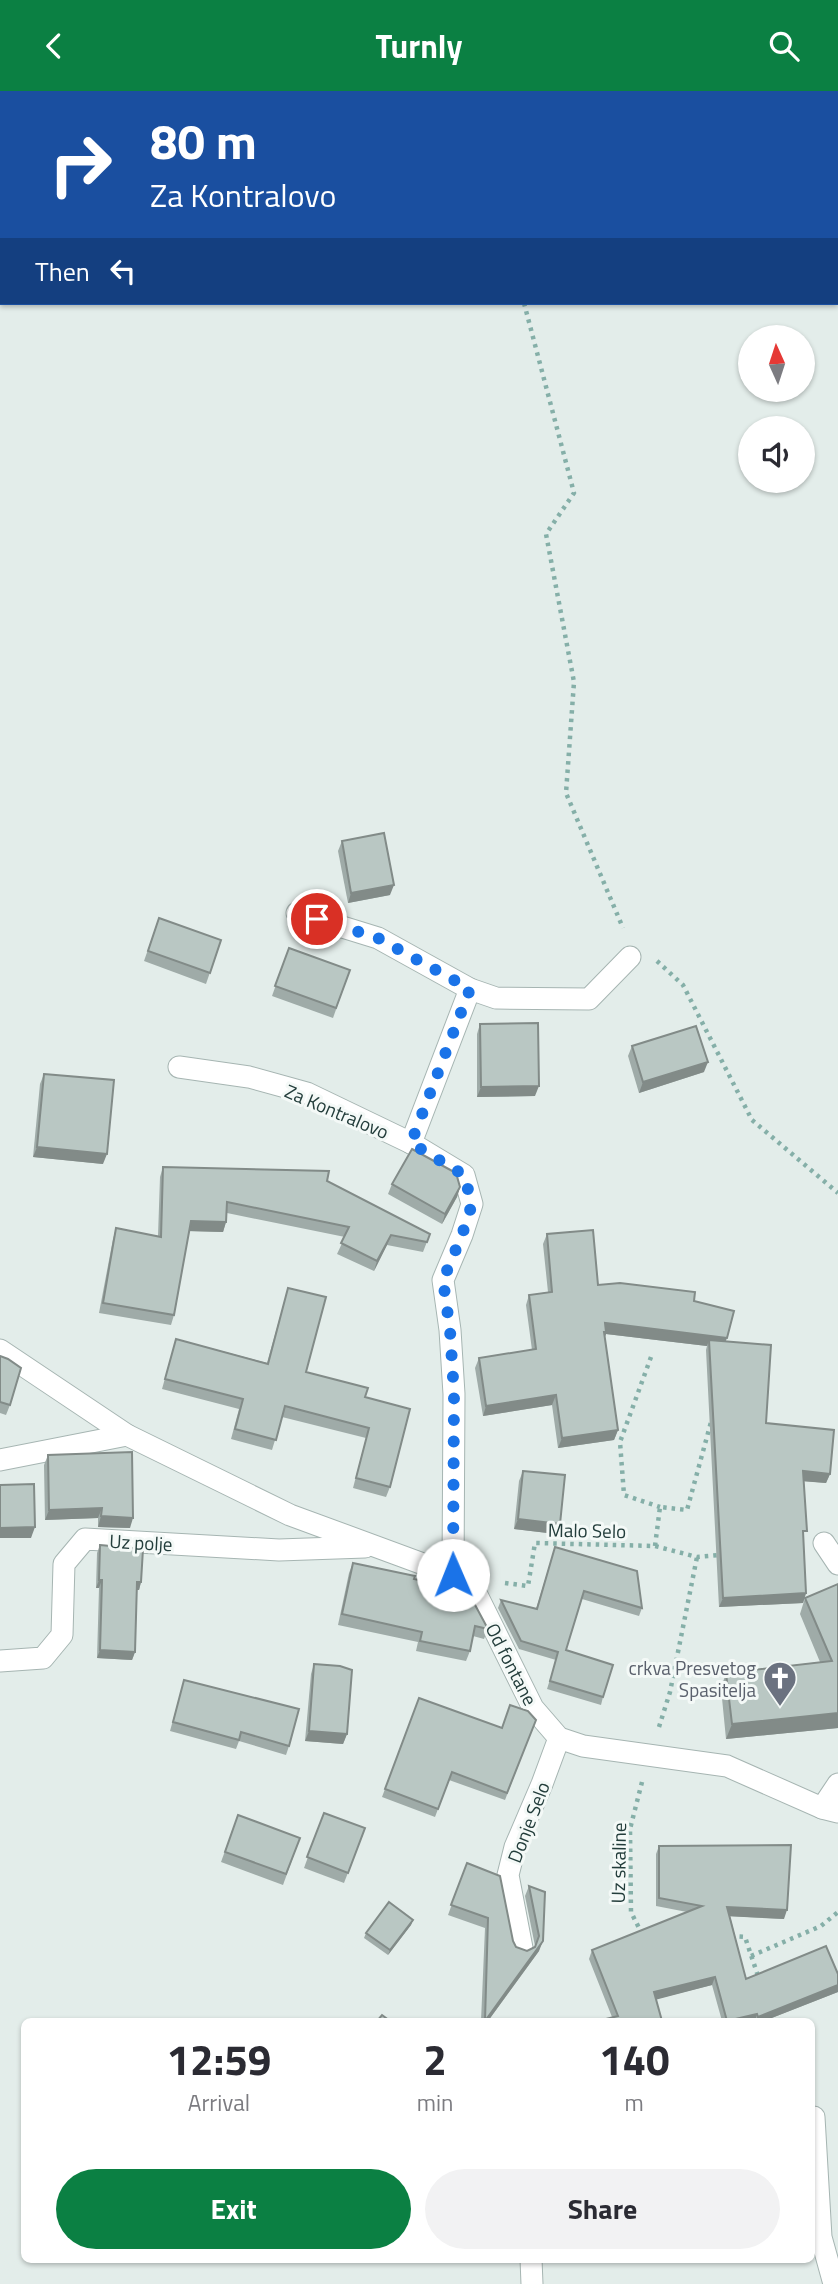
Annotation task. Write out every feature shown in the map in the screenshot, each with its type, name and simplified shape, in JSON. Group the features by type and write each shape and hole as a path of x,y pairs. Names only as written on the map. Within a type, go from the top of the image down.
{"street":[{"path":"297,913 378,938 470,989 496,998 589,999 630,957"},
{"name":"Za Kontralovo","path":"411,1143 470,989"},
{"name":"Za Kontralovo","path":"179,1067 249,1077 307,1093 411,1143 464,1175 472,1204 443,1280 450,1330 454,1394 453,1575"},
{"name":"Od fontane","path":"0,1350 127,1435 290,1515 453,1575 477,1595 533,1708 559,1738"},
{"path":"0,1460 127,1435"},
{"name":"Uz polje","path":"0,1661 43,1658 62,1635 64,1564 85,1539 279,1550 374,1546"},
{"path":"824,1543 838,1564"},
{"path":"559,1738 583,1746 727,1766 830,1810 838,1784"},
{"name":"Donje Selo","path":"522,1948 508,1875 515,1847 559,1738"},
{"path":"815,2134 821,2237 834,2284"},
{"path":"531,2263 532,2284"}],"path":[{"path":"525,305 574,493 546,534 574,682 566,793 621,926 630,934"},
{"path":"656,960 683,985 752,1120 838,1193"},
{"name":"Malo Selo","path":"651,1357 620,1442 624,1495 660,1507 687,1510 715,1410"},
{"path":"655,1546 660,1507"},
{"name":"Malo Selo","path":"477,1595 495,1581 528,1586 535,1543 655,1546 697,1557 723,1555"},
{"path":"649,1755 670,1692 697,1557"},
{"name":"Uz skaline","path":"649,1755 630,1829 631,1912 642,1934 655,1934"},
{"path":"751,1955 821,1926 838,1912"},
{"path":"719,1936 745,1937 759,1980"},
{"path":"767,2004 777,2018"}],"building":[{"path":"384,833 394,885 351,893 342,841"},
{"path":"159,918 221,940 210,973 148,951"},
{"path":"289,948 350,970 336,1008 275,986"},
{"path":"538,1023 539,1086 481,1087 480,1024"},
{"path":"696,1026 708,1062 643,1082 632,1046"},
{"path":"44,1074 114,1080 107,1154 37,1147"},
{"path":"412,1149 456,1173 460,1187 445,1214 392,1184"},
{"path":"163,1167 329,1171 327,1181 430,1234 427,1242 391,1235 377,1261 341,1243 349,1227 227,1202 226,1222 191,1221 174,1315 103,1303 116,1228 161,1237"},
{"path":"593,1230 598,1285 620,1283 695,1292 694,1301 734,1311 727,1338 605,1323 618,1430 562,1438 556,1395 486,1406 479,1358 536,1349 529,1295 552,1292 547,1234"},
{"path":"288,1288 326,1297 306,1372 368,1388 365,1397 410,1409 390,1487 356,1478 369,1428 285,1406 276,1440 235,1429 243,1399 165,1379 176,1339 268,1364"},
{"path":"709,1340 771,1345 766,1423 834,1430 830,1474 803,1471 807,1531 803,1531 806,1593 723,1598"},
{"path":"0,1356 21,1368 10,1405 0,1402"},
{"path":"132,1452 133,1518 101,1516 102,1508 49,1510 48,1455"},
{"path":"523,1471 565,1475 560,1524 518,1519"},
{"path":"34,1484 35,1527 0,1528 0,1485"},
{"path":"100,1545 143,1549 141,1582 137,1582 135,1652 100,1650"},
{"path":"555,1547 637,1571 642,1608 584,1591 566,1650 613,1665 603,1697 550,1681 558,1652 521,1641 501,1600 537,1609"},
{"path":"353,1563 467,1590 488,1629 475,1626 470,1651 420,1641 422,1632 342,1614"},
{"path":"838,1584 838,1713 732,1724 726,1673 832,1661 805,1598"},
{"path":"314,1664 352,1670 347,1734 309,1731"},
{"path":"184,1680 299,1709 289,1746 241,1732 239,1740 173,1722"},
{"path":"419,1698 502,1728 510,1705 528,1711 536,1720 507,1793 452,1772 438,1809 385,1789"},
{"path":"324,1813 365,1828 348,1873 307,1857"},
{"path":"238,1815 300,1838 286,1874 225,1852"},
{"path":"791,1845 787,1910 727,1907 746,1979 826,1946 838,1974 838,1985 758,2017 757,2014 726,2018 715,1977 654,1992 661,2018 610,2018 618,2016 592,1950 702,1906 659,1898 659,1846"},
{"path":"467,1863 500,1876 513,1941 516,1947 527,1951 535,1947 539,1936 529,1886 545,1892 543,1941 487,2018 488,1918 451,1905"},
{"path":"389,1902 413,1920 390,1950 366,1933"}],"place":[{"name":"crkva Presvetog Spasitelja","path":"780,1708"}],"route":[{"path":"317,919 378,938 470,989 411,1143 464,1175 472,1204 443,1280 450,1330 454,1394 453,1575"}]}
